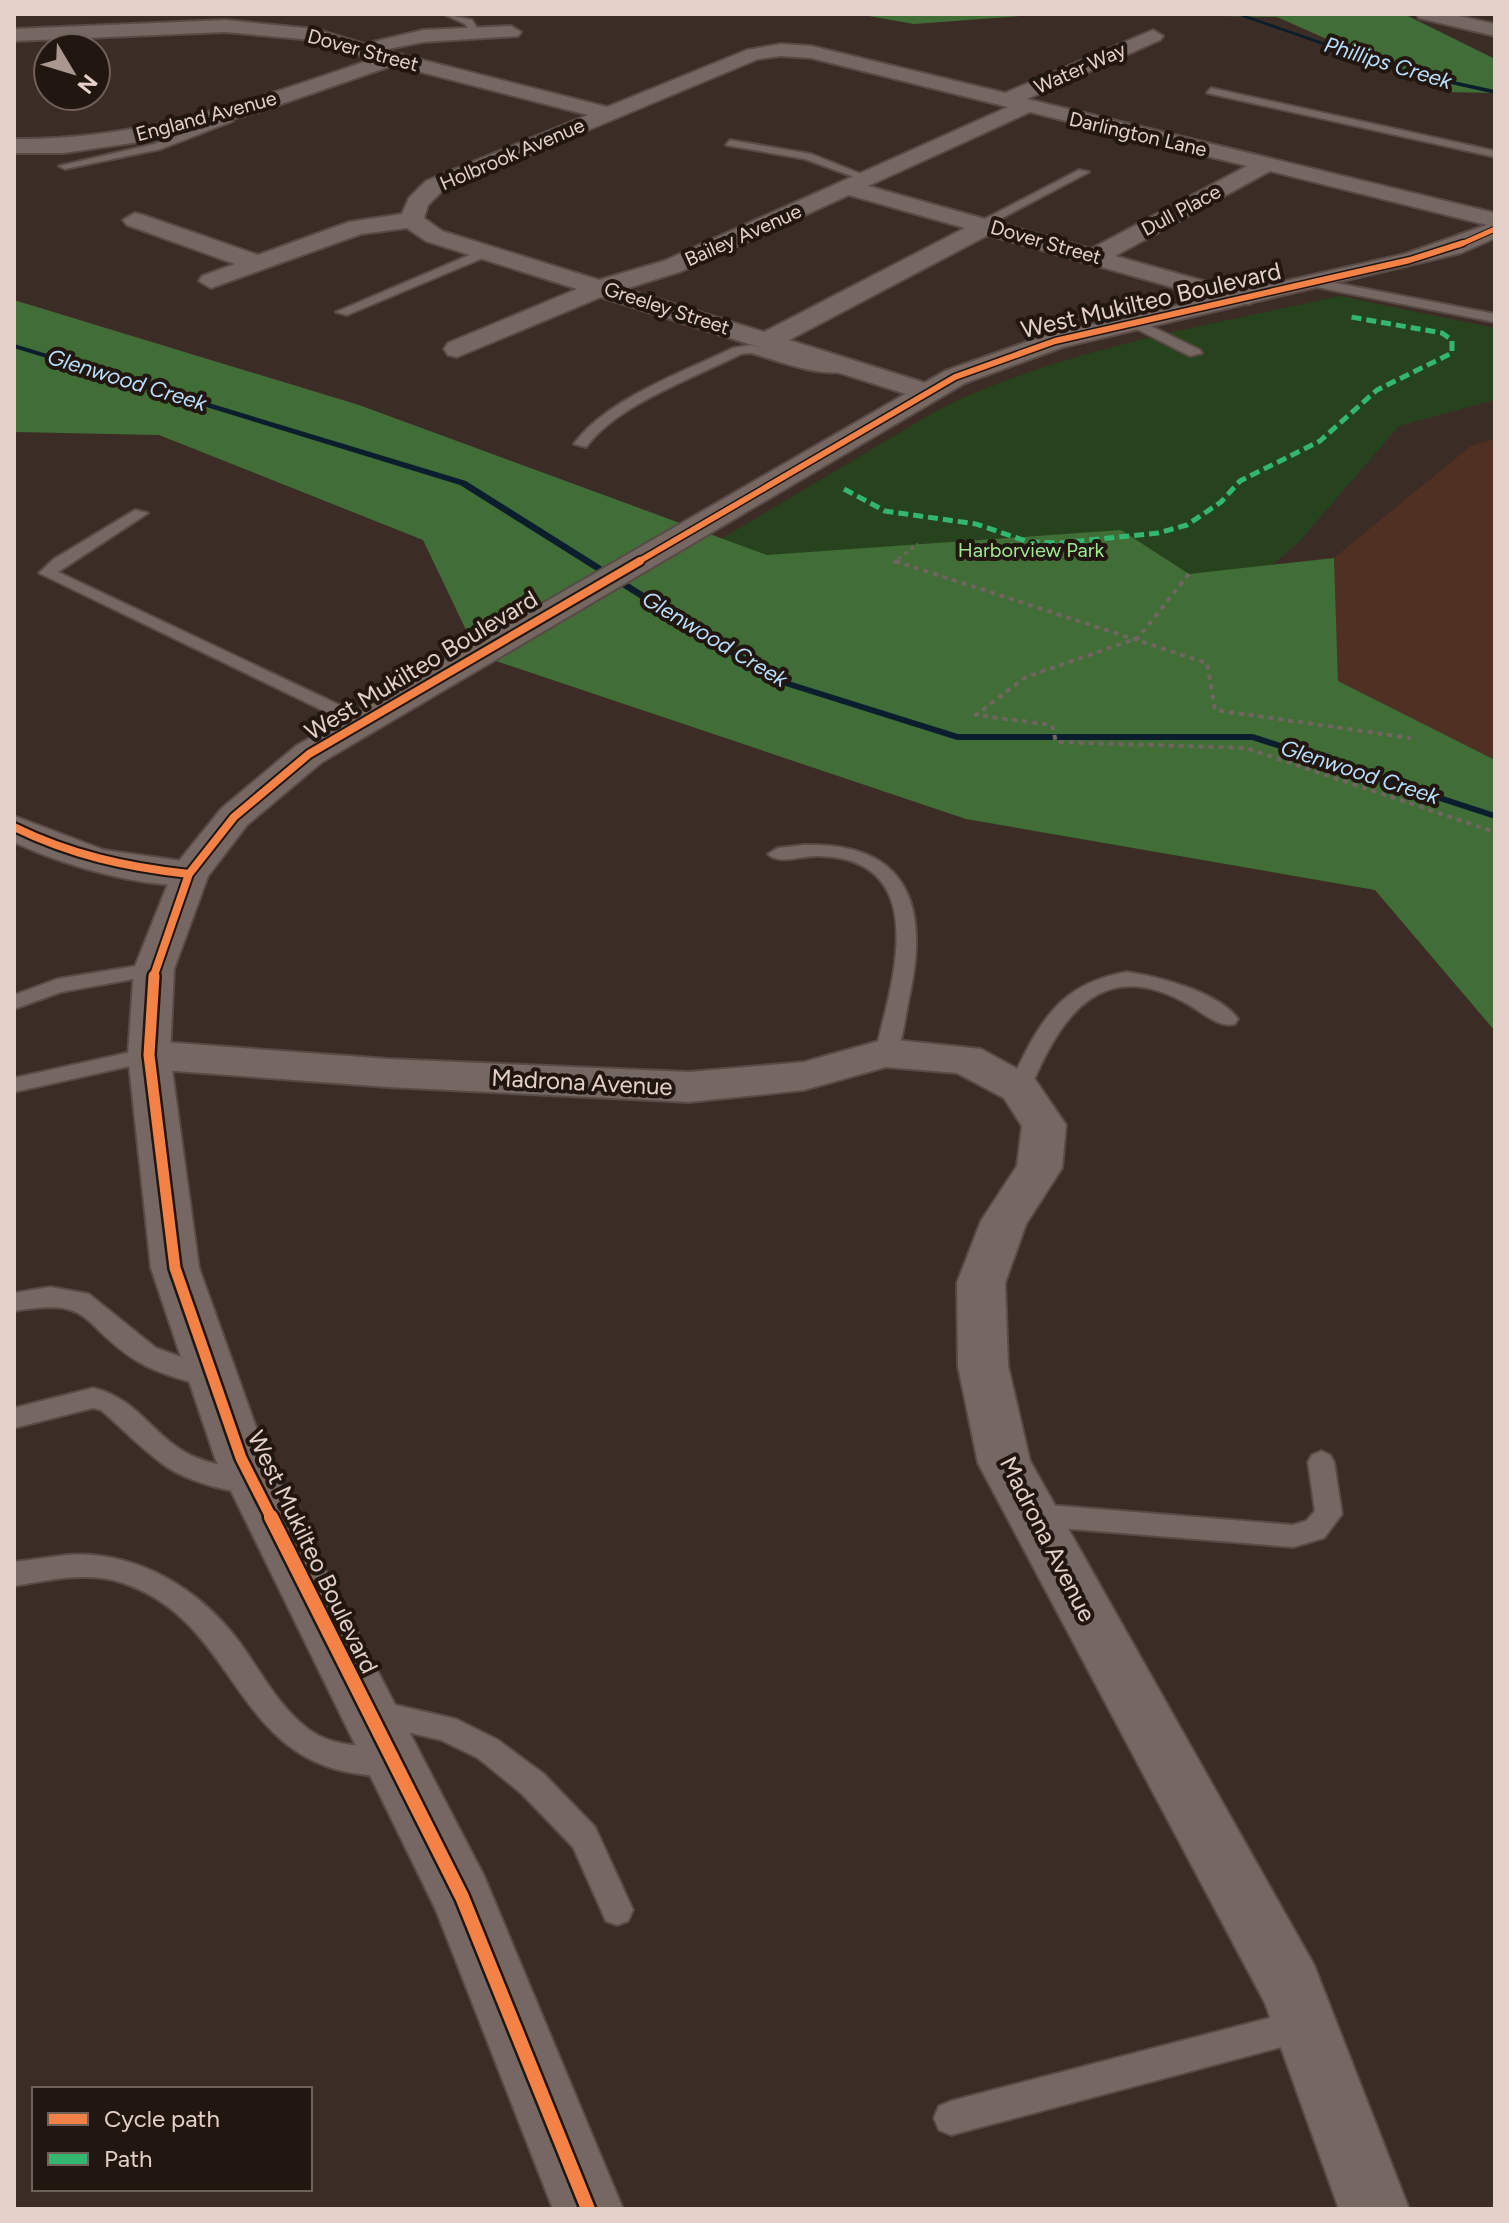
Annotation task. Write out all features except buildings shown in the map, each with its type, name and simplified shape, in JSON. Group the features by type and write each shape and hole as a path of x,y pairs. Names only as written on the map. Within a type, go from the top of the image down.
{"street":[{"path":"1426,14 1495,30"},
{"name":"Dover Street","path":"14,35 79,22 225,26 315,35 393,59 610,114"},
{"path":"362,49 423,36 477,36 511,32"},
{"name":"Water Way","path":"1015,104 1153,36"},
{"name":"Darlington Lane","path":"781,50 811,52 1495,220"},
{"name":"Holbrook Avenue","path":"412,220 417,203 434,186 754,54 781,50"},
{"name":"England Avenue","path":"14,146 114,140 216,117 393,59"},
{"name":"Bailey Avenue","path":"457,349 604,287 673,266 858,184 1015,104"},
{"name":"Dull Place","path":"1096,256 1267,164"},
{"name":"Dover Street","path":"858,184 984,225 1241,299"},
{"path":"135,220 259,264"},
{"path":"211,281 357,227 412,220"},
{"name":"Greeley Street","path":"412,220 434,236 604,287 925,392"},
{"path":"767,341 984,225"},
{"name":"West Mukilteo Boulevard","path":"588,2209 462,1897 254,1483 175,1268 149,1055 154,969 189,874 234,817 309,754 925,392 1019,351 1452,248 1495,229"},
{"path":"14,827 47,844 103,865 189,874"},
{"name":"Madrona Avenue","path":"149,1055 388,1073 689,1087 804,1076 886,1053 966,1059 1019,1088 1044,1125 1039,1168 1004,1221 981,1283 983,1366 1004,1463 1284,1975 1374,2209"}],"lane":[{"path":"449,14 469,22 477,36"},
{"path":"1211,91 1495,154"},
{"path":"1270,95 1307,113"},
{"path":"65,166 157,147 228,122 216,117"},
{"path":"730,143 807,156 858,184"},
{"path":"984,225 1083,172"},
{"path":"342,312 486,252"},
{"path":"1315,283 1495,318"},
{"path":"1136,323 1195,353"},
{"path":"581,444 585,433 606,419 738,351 751,349 819,368 848,367"},
{"path":"140,513 47,573 363,723"},
{"path":"778,854 811,849 852,855 890,878 903,895 910,938 886,1053"},
{"path":"14,1002 57,986 154,969"},
{"path":"1019,1088 1050,1026 1080,992 1107,978 1132,976 1156,982 1192,995 1228,1019"},
{"path":"14,1085 149,1055"},
{"path":"14,1302 50,1296 80,1300 147,1355 214,1379"},
{"path":"14,1418 93,1398 109,1402 178,1461 219,1477 254,1483"},
{"path":"1033,1515 1293,1536 1315,1530 1329,1514 1321,1462"},
{"path":"14,1574 66,1566 100,1566 159,1588 179,1599 211,1625 269,1711 290,1733 325,1752 396,1765"},
{"path":"369,1712 446,1728 488,1749 533,1784 584,1837 617,1910"},
{"path":"951,2118 1305,2024"}],"path":[{"path":"918,544 894,562 1138,638 1207,663 1215,710 1411,738"},
{"path":"1189,574 1138,638 1026,677 976,715 1052,725 1056,742 1246,748 1495,832"}],"shaded area":[{"path":"1495,439 1495,760 1338,681 1334,558 1471,446"}],"green space":[{"path":"857,14 1047,14 914,24"},
{"path":"1115,14 1404,14 1495,59 1495,93 1446,92 1277,17"},
{"name":"Harborview Park","path":"1340,296 1495,328 1495,400 1399,426 1297,544 1069,737 684,561 938,410 985,389 1135,341"},
{"path":"14,300 359,405 767,555 1121,530 1189,574 1334,558 1338,681 1495,760 1495,1031 1375,890 966,819 478,655 423,540 159,435 14,432"}],"waterway":[{"name":"Phillips Creek","path":"1237,14 1405,72 1495,92"},
{"name":"Glenwood Creek","path":"14,346 463,483 776,680 957,737 1253,737 1495,816"}],"marked path":[{"path":"844,489 885,511 976,524 1029,542 1060,543 1158,533 1187,525 1221,502 1240,481 1320,441 1377,390 1452,353 1452,340 1442,333 1351,317"}],"cycle path":[{"path":"588,2209 462,1897 241,1458 175,1268 149,1055 154,969 189,874 234,817 309,754 955,377 1055,341 1410,260 1452,248 1495,229"},
{"path":"14,827 79,855 140,868 189,874"}]}
